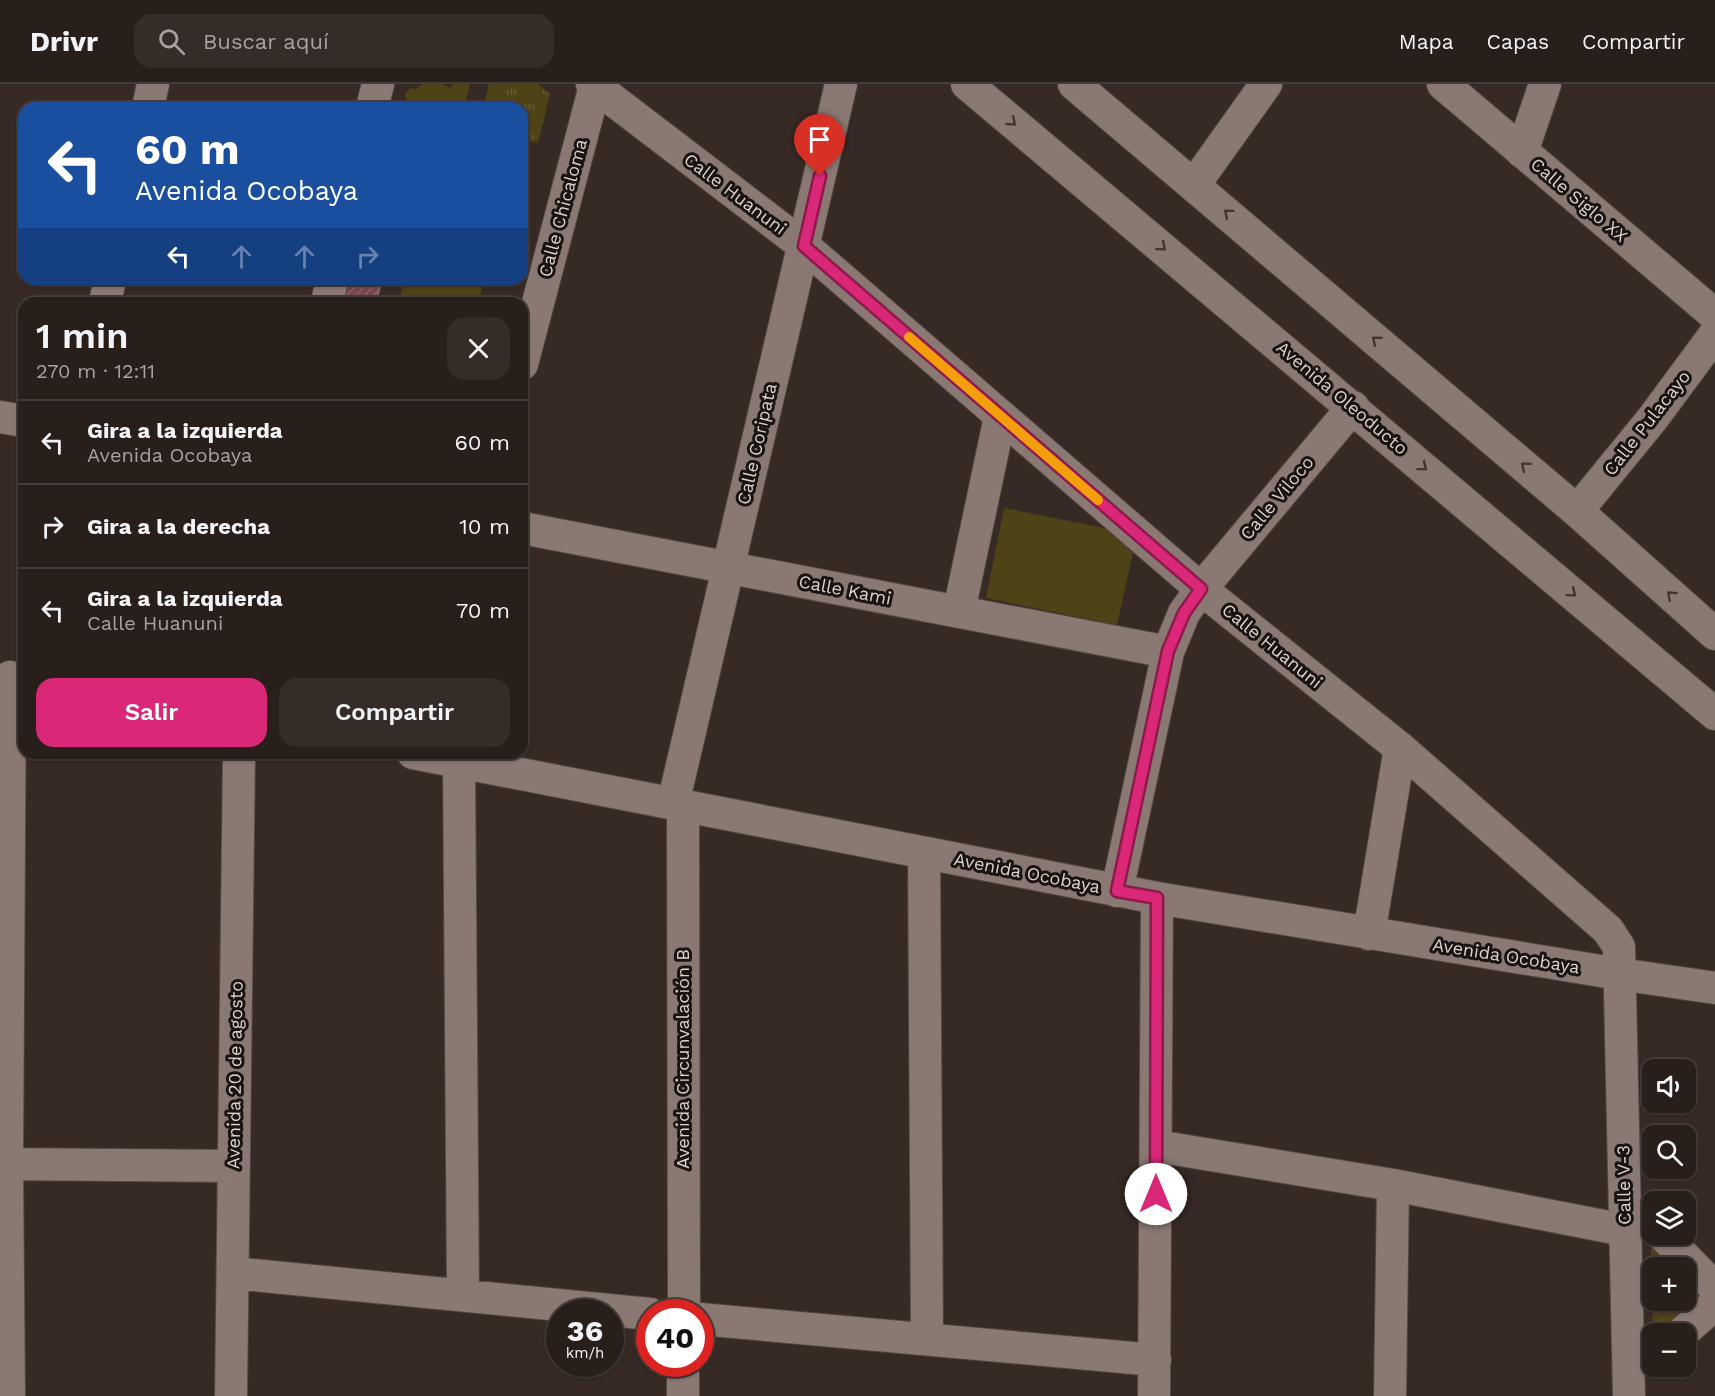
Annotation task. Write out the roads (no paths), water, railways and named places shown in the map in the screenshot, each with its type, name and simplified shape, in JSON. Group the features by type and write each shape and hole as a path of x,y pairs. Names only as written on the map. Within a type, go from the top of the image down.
{"street":[{"path":"149,102 153,84"},
{"path":"374,102 378,84"},
{"name":"Calle Coripata","path":"678,805 729,567 841,84"},
{"name":"Avenida Oleoducto","path":"967,84 1715,714"},
{"path":"1074,84 1577,511 1715,634"},
{"path":"1194,185 1266,84"},
{"name":"Calle Siglo XX","path":"1443,84 1715,315"},
{"path":"1522,152 1545,84"},
{"name":"Calle Huanuni","path":"593,85 804,246 1201,589 1400,748 1608,930 1618,947 1619,974"},
{"name":"Calle Chicaloma","path":"528,340 593,85"},
{"name":"Calle Pulacayo","path":"1577,511 1653,418 1715,334"},
{"name":"Calle Viloco","path":"1117,891 1168,651 1184,613 1201,589 1353,407"},
{"path":"0,417 18,420"},
{"path":"959,611 1000,417"},
{"name":"Calle Kami","path":"528,529 1168,651"},
{"path":"9,1396 3,1164 11,678"},
{"path":"1369,934 1400,748"},
{"name":"Avenida 20 de agosto","path":"231,1396 239,759"},
{"name":"Avenida Ocobaya","path":"444,759 1117,891 1369,934 1715,988"},
{"path":"459,762 462,1295"},
{"name":"Avenida Circunvalación B","path":"678,805 684,1299"},
{"path":"924,853 927,1339"},
{"path":"1154,1396 1157,898"},
{"name":"Calle V-3","path":"1619,974 1625,1197 1639,1228 1629,1388"},
{"path":"1156,1146 1639,1228"},
{"path":"3,1164 234,1166"},
{"path":"1390,1396 1393,1185"},
{"path":"1673,1245 1715,1288"},
{"path":"232,1273 636,1313"},
{"path":"1693,1323 1715,1304"},
{"path":"714,1320 1155,1360"},
{"path":"1629,1388 1642,1372"},
{"path":"683,1377 683,1396"}]}
